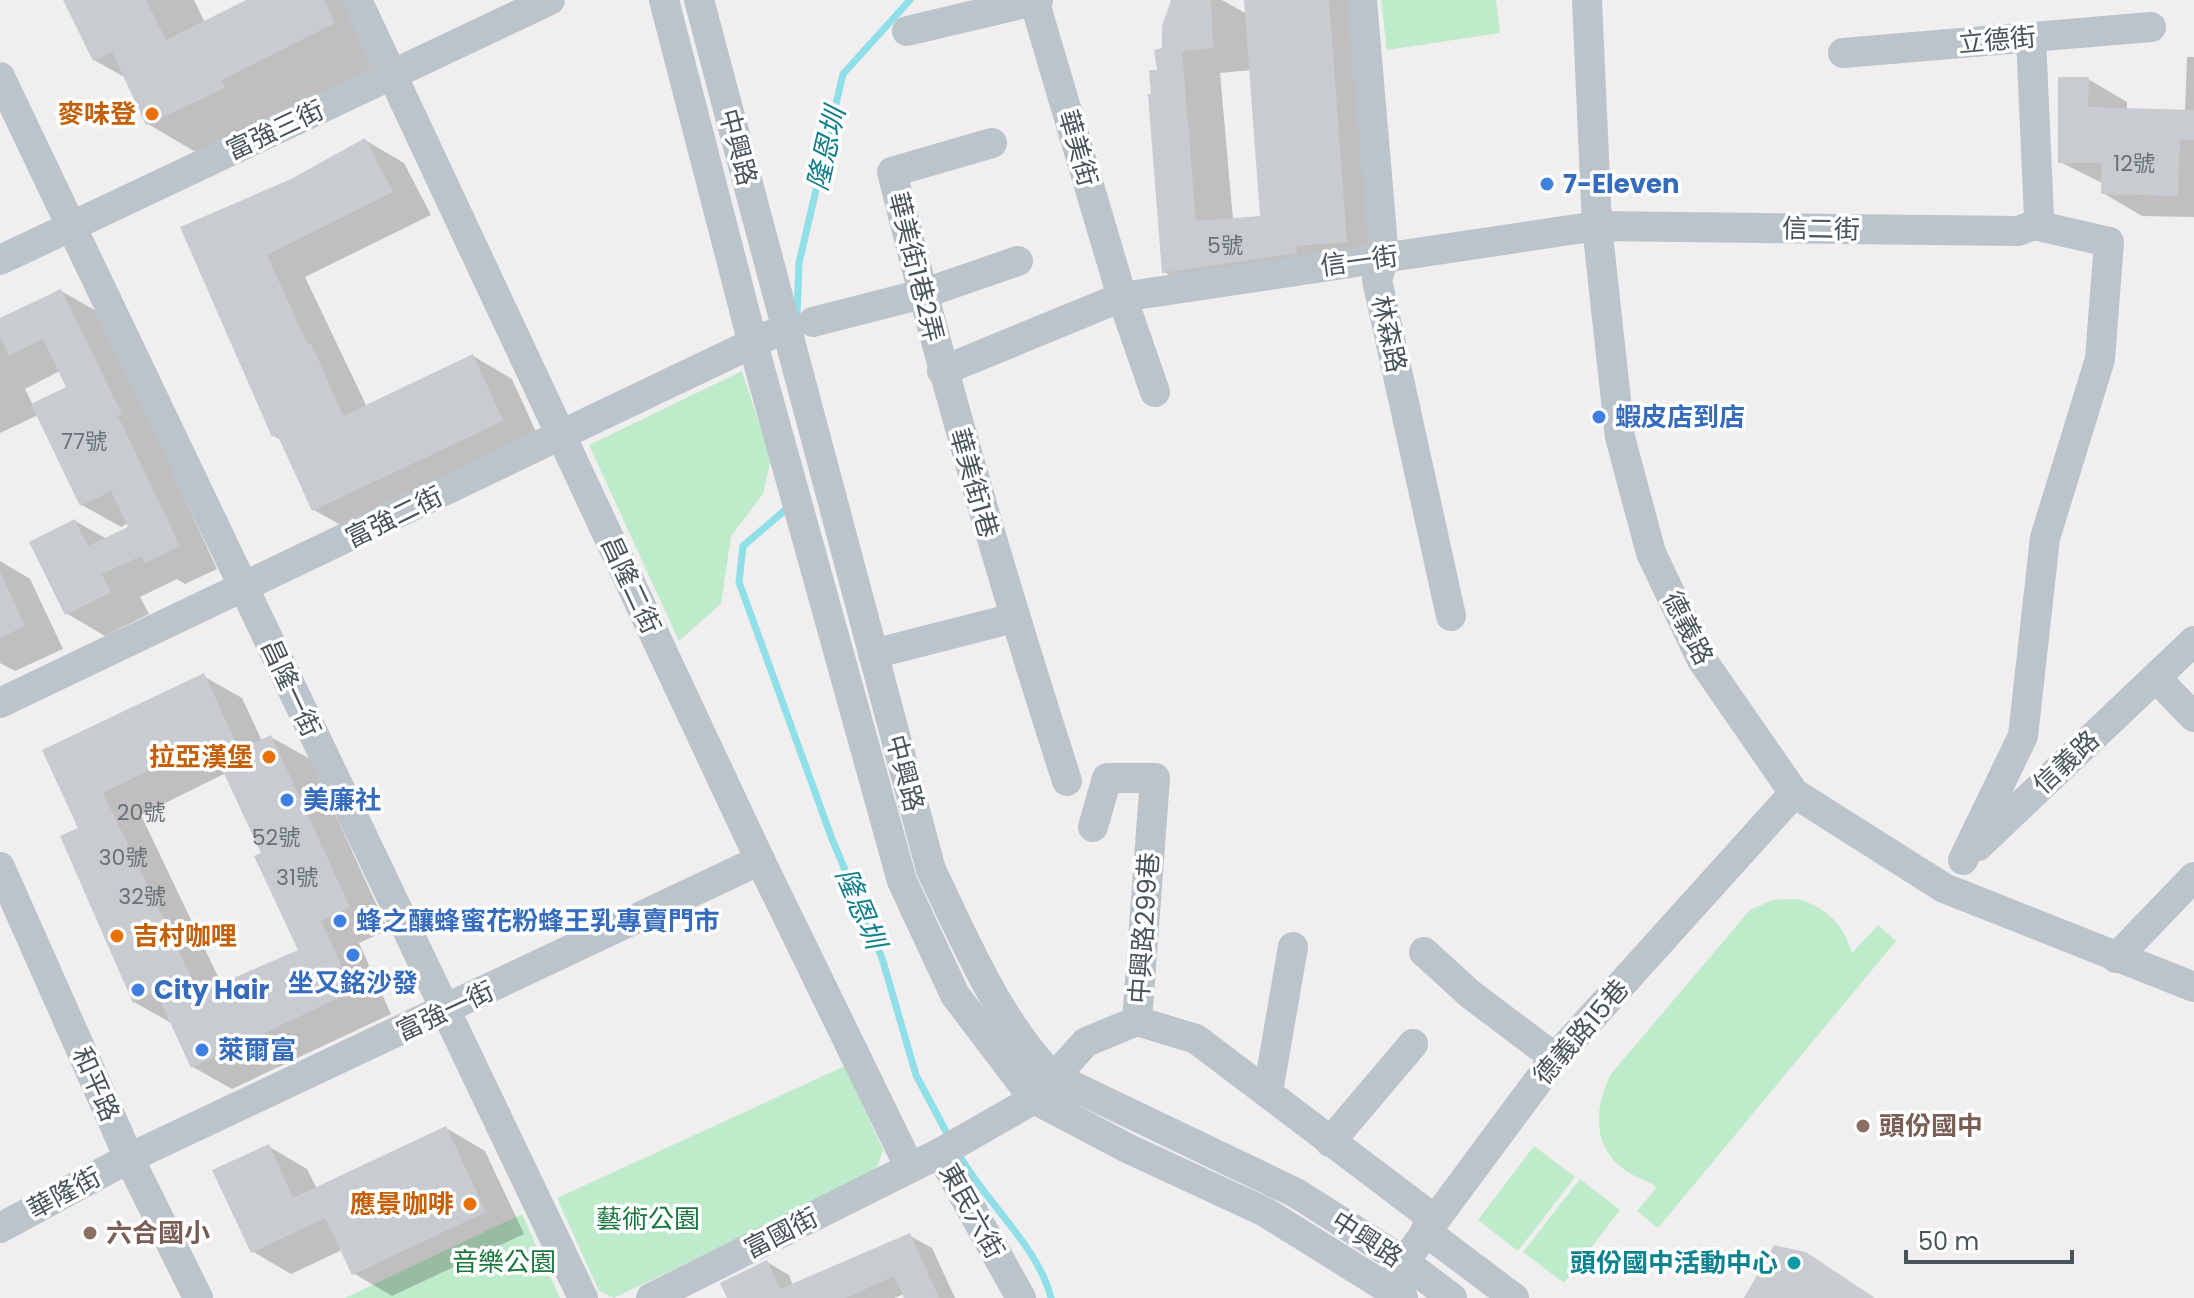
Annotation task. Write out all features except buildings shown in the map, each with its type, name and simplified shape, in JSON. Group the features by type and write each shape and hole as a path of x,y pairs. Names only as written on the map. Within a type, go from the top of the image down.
{"street":[{"name":"昌隆二街","path":"357,0 760,860 910,1168"},
{"name":"富強三街","path":"0,260 550,0"},
{"name":"中興路","path":"664,0 753,344 902,881 955,995 1034,1095 1129,1149 1265,1212 1395,1292"},
{"name":"中興路","path":"699,0 800,324 873,654 931,870 985,980 1032,1053 1034,1095"},
{"path":"907,31 1035,0"},
{"name":"華美街","path":"1035,0 1122,297 1155,392"},
{"name":"林森路","path":"1362,0 1384,258 1377,280 1451,616"},
{"name":"德義路","path":"1587,0 1597,226 1620,437 1651,553 1702,660 1794,793 1944,888 2194,987"},
{"name":"立德街","path":"1843,53 2151,27"},
{"path":"1963,860 2023,736 2045,538 2100,359 2109,242 2037,221 2031,38"},
{"name":"昌隆一街","path":"0,77 583,1298"},
{"name":"華美街1巷2弄","path":"942,371 892,172 992,143"},
{"name":"信二街","path":"1597,226 2018,231 2037,221"},
{"name":"信一街","path":"1122,297 1597,226"},
{"name":"富強二街","path":"0,703 753,344 800,324 922,294 1018,261"},
{"path":"942,371 1122,297"},
{"name":"華美街1巷","path":"942,371 1014,618 1067,781"},
{"path":"873,654 1014,618"},
{"name":"信義路","path":"1944,888 1963,860 2194,641"},
{"path":"2156,678 2194,717"},
{"name":"中興路299巷","path":"943,1152 1034,1095 1086,1042 1137,1021 1155,778 1107,778 1093,827"},
{"name":"德義路15巷","path":"1395,1292 1403,1261 1555,1058 1794,793"},
{"name":"富強一街","path":"129,1158 760,860"},
{"name":"和平路","path":"0,867 129,1158 198,1298"},
{"path":"2116,958 2194,877"},
{"path":"1268,1092 1293,947"},
{"path":"1424,952 1470,994 1555,1058"},
{"path":"1137,1021 1196,1039 1330,1142 1514,1298"},
{"path":"1330,1142 1413,1044"},
{"name":"中興路","path":"1034,1095 1296,1193 1403,1261 1452,1298"},
{"name":"東民六街","path":"910,1168 943,1152 1021,1298"},
{"name":"華隆街","path":"0,1228 129,1158"},
{"name":"富國街","path":"651,1298 910,1168"}],"green space":[{"path":"1381,0 1496,0 1500,33 1387,50"},
{"path":"742,371 771,460 763,494 731,536 721,604 679,641 589,445"},
{"path":"1773,900 1808,902 1832,918 1844,933 1852,953 1878,925 1896,941 1658,1228 1637,1211 1657,1187 1622,1168 1612,1158 1601,1136 1599,1111 1611,1074 1750,910"},
{"name":"藝術公園","path":"845,1066 883,1150 875,1172 614,1298 599,1291 557,1198"},
{"path":"1534,1146 1575,1177 1518,1251 1478,1220"},
{"path":"1580,1179 1620,1210 1564,1283 1523,1252"},
{"name":"音樂公園","path":"522,1214 560,1298 345,1298"}],"waterway":[{"name":"隆恩圳","path":"797,316 799,263 843,74 910,0"},
{"name":"隆恩圳","path":"784,511 743,546 739,582 832,839 882,958 916,1075 950,1139"},
{"name":"隆恩圳","path":"958,1153 1023,1242 1045,1279 1051,1298"}],"place":[{"name":"麥味登","path":"152,114"},
{"name":"7-Eleven","path":"1547,184"},
{"name":"蝦皮店到店","path":"1599,417"},
{"name":"拉亞漢堡","path":"269,757"},
{"name":"美廉社","path":"287,800"},
{"name":"蜂之釀蜂蜜花粉蜂王乳專賣門市","path":"340,921"},
{"name":"吉村咖哩","path":"117,936"},
{"name":"坐又銘沙發","path":"353,955"},
{"name":"City Hair","path":"138,990"},
{"name":"萊爾富","path":"202,1050"},
{"name":"頭份國中","path":"1863,1126"},
{"name":"應景咖啡","path":"470,1204"},
{"name":"六合國小","path":"90,1233"},
{"name":"頭份國中活動中心","path":"1794,1263"}]}
